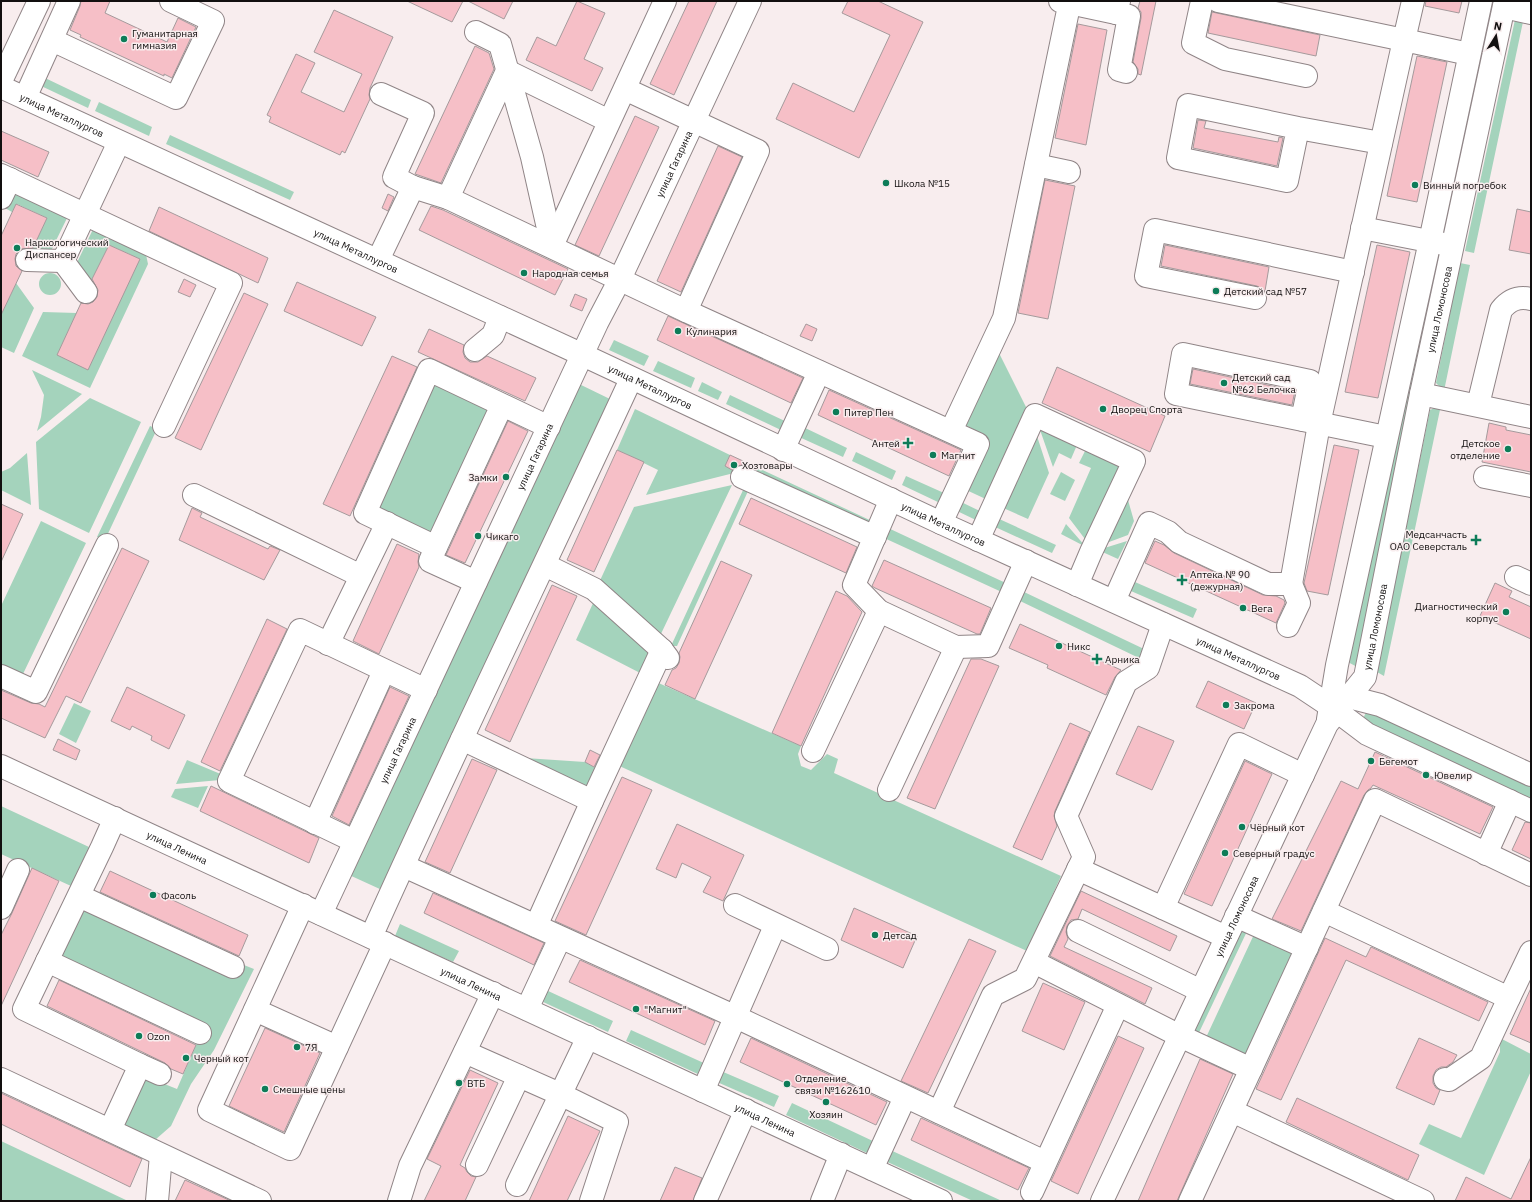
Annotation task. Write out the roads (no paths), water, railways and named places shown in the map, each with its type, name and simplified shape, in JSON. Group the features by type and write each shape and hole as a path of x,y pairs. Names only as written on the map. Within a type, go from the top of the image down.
{"street":[{"path":"1,81 39,1"},
{"path":"25,98 69,1"},
{"path":"52,40 176,98 213,21 171,1"},
{"path":"552,246 665,1"},
{"name":"улица Гагарина","path":"337,1047 290,1149 209,1110 255,1010 312,910 354,841 750,1"},
{"path":"1202,1 1194,43 1225,59 1306,76"},
{"path":"1218,1 1469,54"},
{"name":"улица Ломоносова","path":"1335,706 1337,665 1481,1"},
{"path":"951,431 1004,318 1036,165 1067,2 1118,7 1129,16 1119,70 1126,72"},
{"path":"1310,422 1353,272 1404,40 1408,2"},
{"path":"1504,4 1531,13"},
{"name":"улица Ломоносова","path":"1102,1201 1335,706 1365,677 1420,394 1454,246 1504,4"},
{"path":"476,32 500,44 532,157 552,246"},
{"path":"507,71 609,121"},
{"path":"448,198 507,71"},
{"name":"улица Металлургов","path":"1,87 583,355 631,379 891,500 1300,686 1335,706 1367,734 1531,811"},
{"path":"625,89 758,151 686,311"},
{"path":"381,94 423,113 394,177 413,187 448,198 552,246 686,311 978,444 941,523"},
{"path":"1298,128 1287,181 1178,158 1188,105 1298,128 1381,143"},
{"path":"63,261 119,142"},
{"path":"1036,165 1069,172"},
{"path":"1,198 5,177 85,214 157,255 231,283 164,426"},
{"path":"378,260 413,187"},
{"path":"1362,228 1454,246"},
{"path":"1255,298 1146,276 1155,230 1353,272"},
{"path":"27,260 63,261"},
{"path":"63,261 86,292"},
{"path":"1478,405 1501,310 1507,303 1515,298 1523,297 1531,299"},
{"path":"475,350 493,335 500,317"},
{"path":"1288,626 1298,603 1291,584 1310,422 1310,381 1183,354 1176,394 1310,422 1386,437"},
{"path":"436,547 365,513 429,370 549,427"},
{"path":"783,450 820,372"},
{"path":"255,1010 337,1047 378,940 404,866 631,379"},
{"path":"1420,394 1531,417"},
{"path":"476,582 430,561 502,405"},
{"path":"978,540 1035,415 1042,418 1134,461 1077,585"},
{"path":"742,477 875,537"},
{"path":"1485,477 1531,486"},
{"path":"194,495 360,576"},
{"path":"891,500 854,585 879,611 956,647 988,646 1026,561"},
{"path":"328,644 387,523"},
{"path":"1114,601 1149,523 1168,532 1179,542 1268,584 1291,584"},
{"path":"1,676 36,692 107,545"},
{"path":"536,926 592,801 665,654 594,588 545,565"},
{"path":"813,750 879,611"},
{"path":"939,1112 993,995 1025,979 1084,857 1066,816 1126,682 1148,668 1163,624"},
{"path":"354,841 229,781 300,630 426,690"},
{"path":"890,790 956,647"},
{"path":"315,823 384,671"},
{"name":"улица Металлургов","path":"1335,706 1380,705 1531,775"},
{"path":"462,739 592,801"},
{"path":"1163,908 1239,744 1303,775"},
{"name":"улица Ленина","path":"1,766 941,1201"},
{"path":"1190,1201 1375,800 1531,875"},
{"path":"1486,854 1510,801"},
{"path":"115,818 24,1009 160,1074"},
{"path":"404,866 736,1017 1045,1162"},
{"path":"1078,869 1226,937"},
{"path":"1,908 18,870"},
{"path":"79,896 233,967"},
{"path":"735,905 776,926 827,949"},
{"path":"1324,910 1509,998"},
{"path":"1236,916 1307,948"},
{"path":"703,1090 776,926"},
{"path":"1078,931 1201,991"},
{"path":"527,1009 560,938"},
{"path":"1446,1079 1449,1080 1481,1058 1531,952"},
{"path":"48,961 200,1033"},
{"path":"1034,962 1180,1036 1251,1069"},
{"path":"399,1201 410,1166 493,993"},
{"path":"1032,1192 1118,1005"},
{"path":"517,1185 562,1095 588,1038"},
{"path":"465,1052 562,1095 617,1122 591,1201"},
{"path":"110,1130 140,1065"},
{"path":"477,1165 519,1076"},
{"path":"1,1079 260,1201"},
{"path":"872,1169 905,1097"},
{"path":"705,1201 746,1110"},
{"path":"1232,1111 1423,1201"},
{"path":"822,1201 841,1154"},
{"path":"157,1201 161,1155"}],"place":[{"name":"Гуманитарная гимназия","path":"124,39"},
{"name":"Школа №15","path":"886,183"},
{"name":"Винный погребок","path":"1415,185"},
{"name":"Наркологический Диспансер","path":"17,248"},
{"name":"Народная семья","path":"524,273"},
{"name":"Детский сад №57","path":"1216,291"},
{"name":"Кулинария","path":"678,331"},
{"name":"Детский сад №62 Белочка","path":"1224,383"},
{"name":"Дворец Спорта","path":"1103,409"},
{"name":"Питер Пен","path":"836,412"},
{"name":"Антей","path":"908,443"},
{"name":"Детское отделение","path":"1508,449"},
{"name":"Магнит","path":"933,455"},
{"name":"Хозтовары","path":"734,465"},
{"name":"Замки","path":"506,477"},
{"name":"Чикаго","path":"478,536"},
{"name":"Медсанчасть ОАО Северсталь","path":"1476,540"},
{"name":"Аптека № 90 (дежурная)","path":"1182,580"},
{"name":"Вега","path":"1243,608"},
{"name":"Диагностический корпус","path":"1506,612"},
{"name":"Никс","path":"1059,646"},
{"name":"Арника","path":"1097,659"},
{"name":"Закрома","path":"1226,705"},
{"name":"Бегемот","path":"1371,761"},
{"name":"Ювелир","path":"1426,775"},
{"name":"Чёрный кот","path":"1242,827"},
{"name":"Северный градус","path":"1225,853"},
{"name":"Фасоль","path":"153,895"},
{"name":"Детсад","path":"875,935"},
{"name":"\"Магнит\"","path":"636,1009"},
{"name":"Ozon","path":"139,1036"},
{"name":"7Я","path":"297,1047"},
{"name":"Черный кот","path":"186,1058"},
{"name":"ВТБ","path":"459,1083"},
{"name":"Отделение связи №162610","path":"787,1084"},
{"name":"Смешные цены","path":"265,1089"},
{"name":"Хозяин","path":"826,1102"}]}
